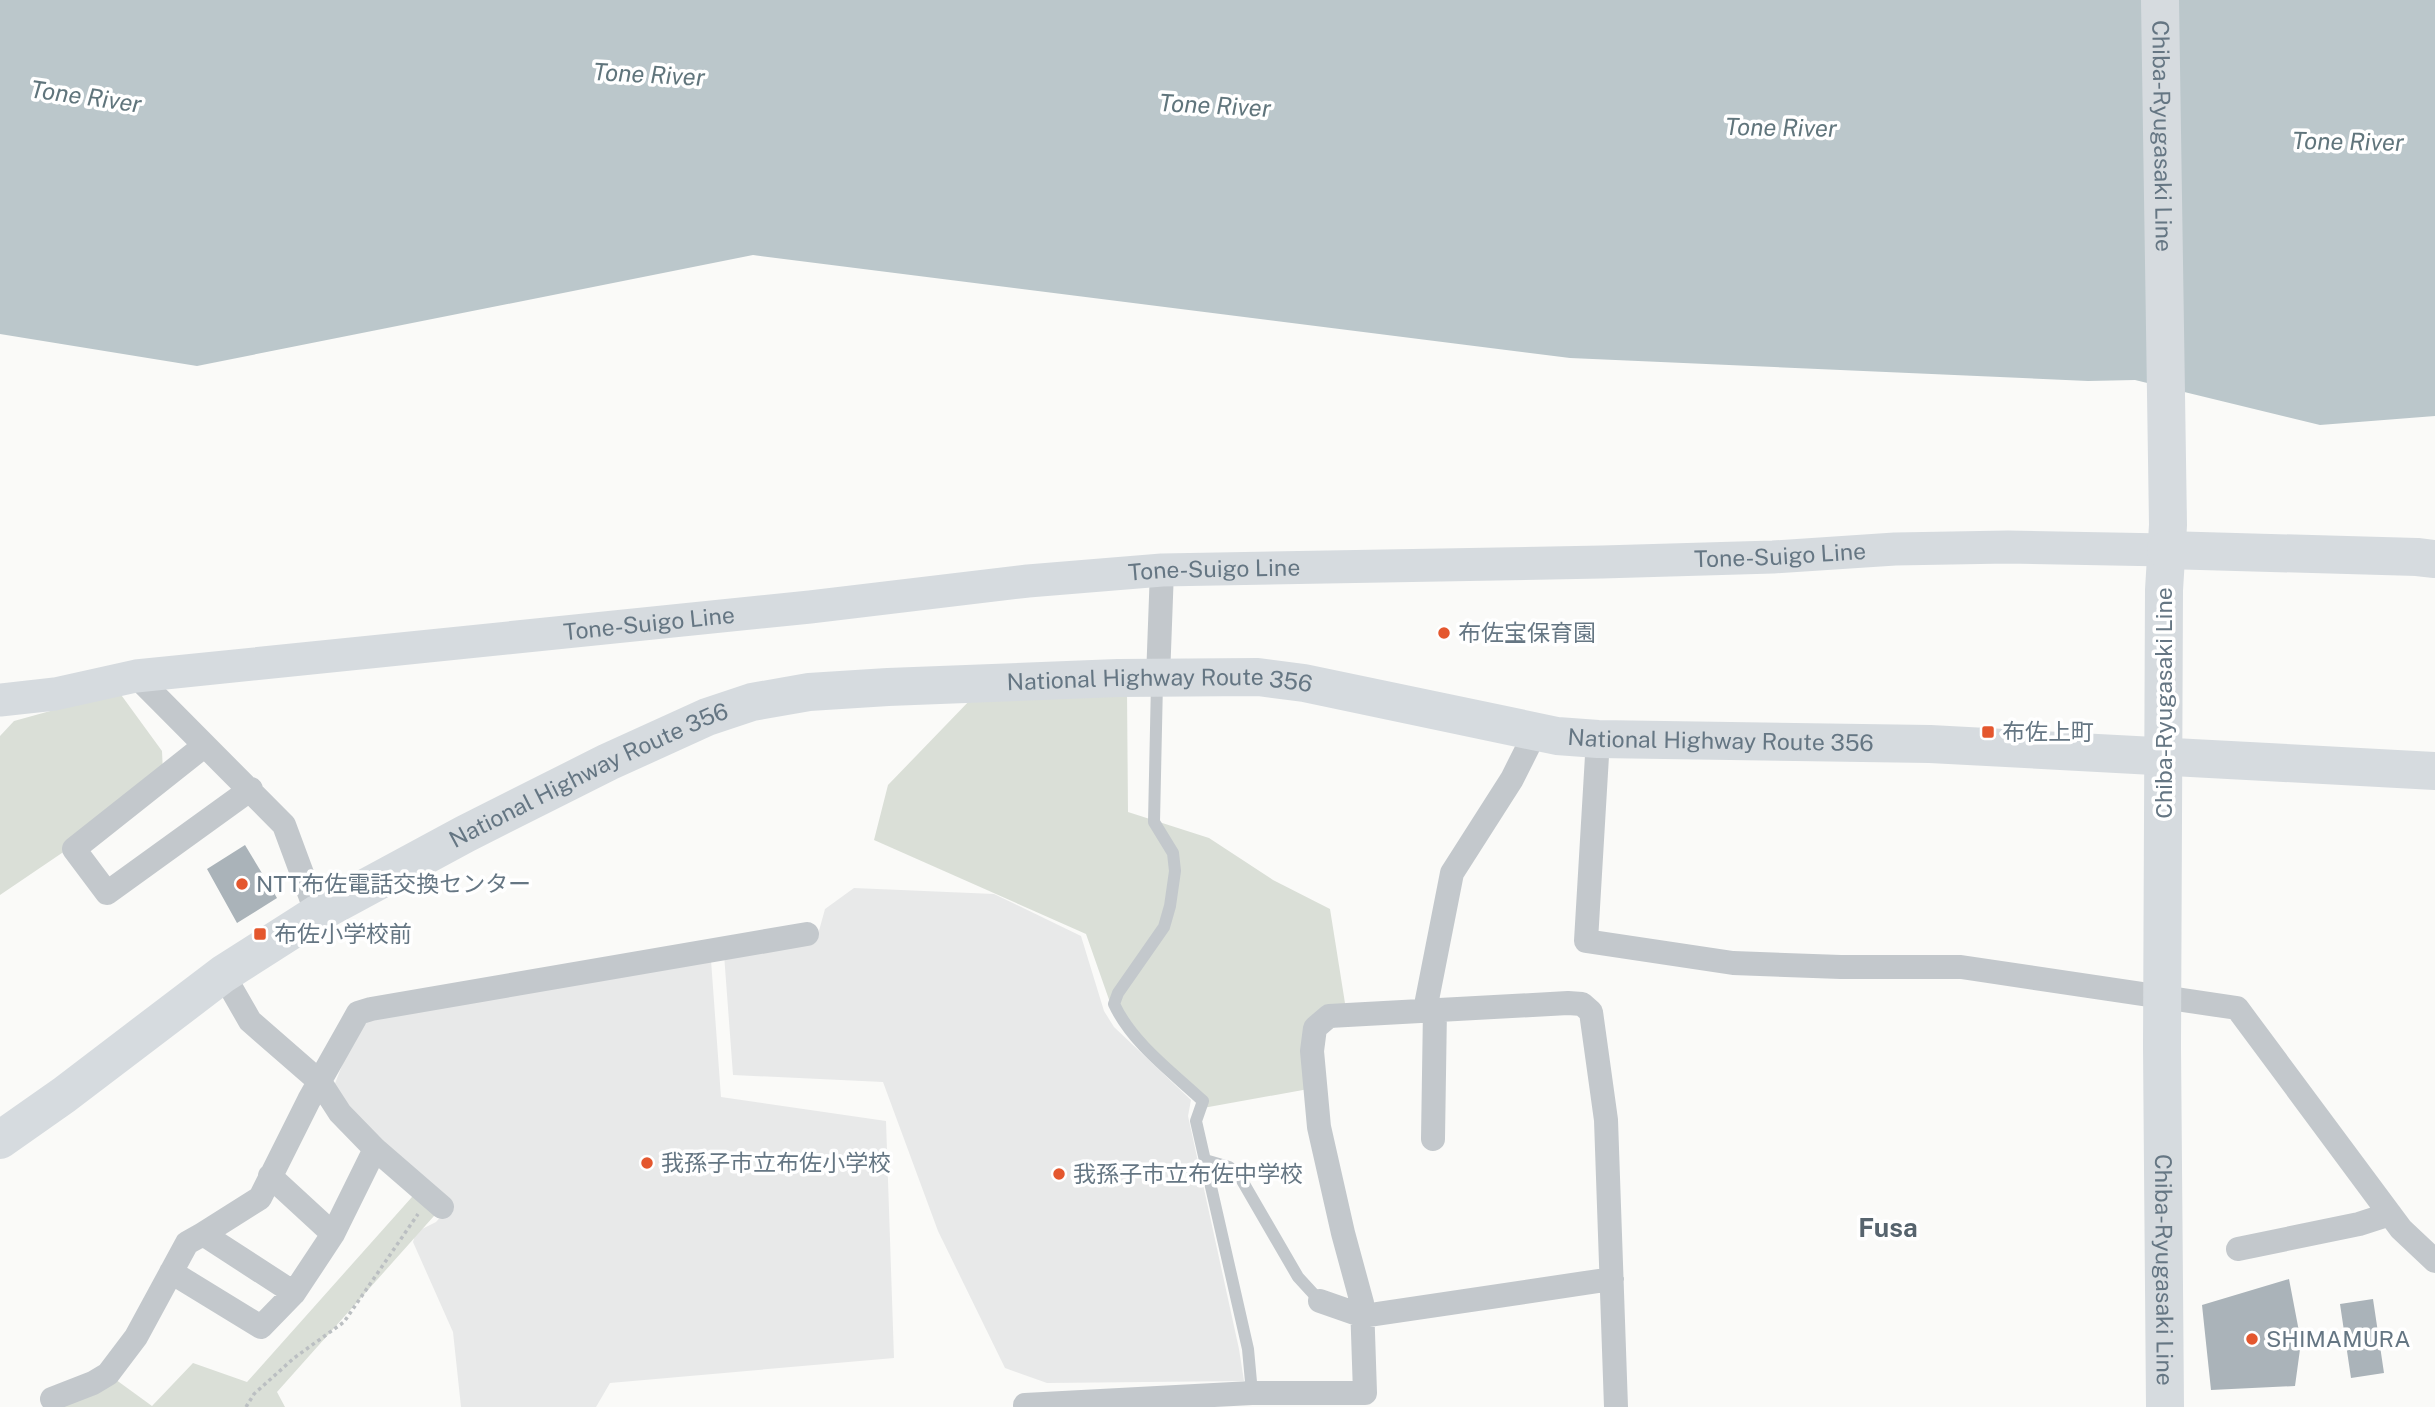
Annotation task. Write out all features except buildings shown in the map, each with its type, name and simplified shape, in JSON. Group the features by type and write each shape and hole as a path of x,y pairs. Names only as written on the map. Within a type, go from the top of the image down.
{"main road":[{"name":"Chiba-Ryugasaki Line","path":"2160,0 2167,538 2164,590 2162,1047 2165,1407"},
{"name":"Tone-Suigo Line","path":"0,701 55,694 136,676 810,607 1028,580 1162,570 1773,557 1895,549 2008,547 2167,538 2435,559"},
{"name":"National Highway Route 356","path":"0,1140 64,1095 223,974 317,914 465,834 608,762 707,717 752,702 809,692 1157,678 1258,677 1304,683 1535,733 1598,739 1930,744 2435,771"}],"street":[{"path":"1157,678 1162,570"},
{"path":"136,676 284,825 317,914"},
{"path":"1433,1139 1430,1010 1452,873 1511,779 1535,733"},
{"path":"1598,739 1586,941 1733,963 1841,967 1961,967 2237,1008 2400,1229 2435,1261"},
{"path":"204,746 74,849 107,893 251,789"},
{"path":"51,1399 93,1383 108,1374 136,1337 187,1243 260,1198 358,1013 807,934"},
{"path":"223,974 250,1021 320,1082 340,1113 375,1149 442,1207"},
{"path":"1025,1405 1366,1400 1362,1303 1319,1127 1311,1051 1315,1028 1329,1016 1568,1003 1582,1004 1591,1012 1606,1120 1616,1407"},
{"path":"171,1272 261,1327 294,1293 333,1234 375,1149"},
{"path":"270,1176 333,1234"},
{"path":"2238,1250 2359,1224 2390,1214"},
{"path":"203,1234 294,1293"},
{"path":"1320,1301 1363,1316 1612,1279"}],"lane":[{"path":"1157,678 1154,822 1173,853 1175,871 1164,926 1118,993 1114,1004 1121,1020 1133,1034 1203,1101 1196,1121 1248,1349 1253,1400"},
{"path":"1205,1160 1229,1167 1240,1177 1298,1277 1320,1301"}],"path":[{"path":"246,1407 254,1394 294,1358 344,1322 421,1209 442,1207"}],"shaded area":[{"path":"1127,691 1128,812 1209,838 1273,880 1330,909 1348,1022 1315,1035 1314,1088 1203,1108 1113,1011 1086,934 874,840 888,785 973,697"},
{"path":"119,692 162,751 163,773 115,817 0,895 0,736 14,721"},
{"name":"我孫子市立布佐中学校","path":"854,888 994,894 1081,936 1104,1011 1114,1027 1191,1100 1188,1116 1244,1381 1047,1383 1005,1368 938,1231 883,1082 733,1075 724,954 817,938 825,909"},
{"name":"我孫子市立布佐小学校","path":"711,960 721,1097 886,1121 894,1358 610,1383 596,1407 461,1407 453,1332 413,1242 416,1232 436,1222 450,1206 344,1105 334,1086 354,1035 373,1016"},
{"path":"420,1188 442,1207 277,1392 285,1407 48,1407 108,1374 152,1406 193,1363 247,1382"}],"water":[{"name":"Tone River","path":"0,0 2435,0 2435,416 2320,425 2135,380 2088,381 1570,358 753,255 197,366 0,334"}],"place":[{"name":"布佐宝保育園","path":"1444,633"},
{"name":"布佐上町","path":"1988,732"},
{"name":"NTT布佐電話交換センター","path":"242,884"},
{"name":"布佐小学校前","path":"260,934"},
{"name":"我孫子市立布佐小学校","path":"647,1163"},
{"name":"我孫子市立布佐中学校","path":"1059,1174"},
{"name":"SHIMAMURA","path":"2252,1339"}],"district":[{"name":"Fusa","path":"1888,1228"}]}
